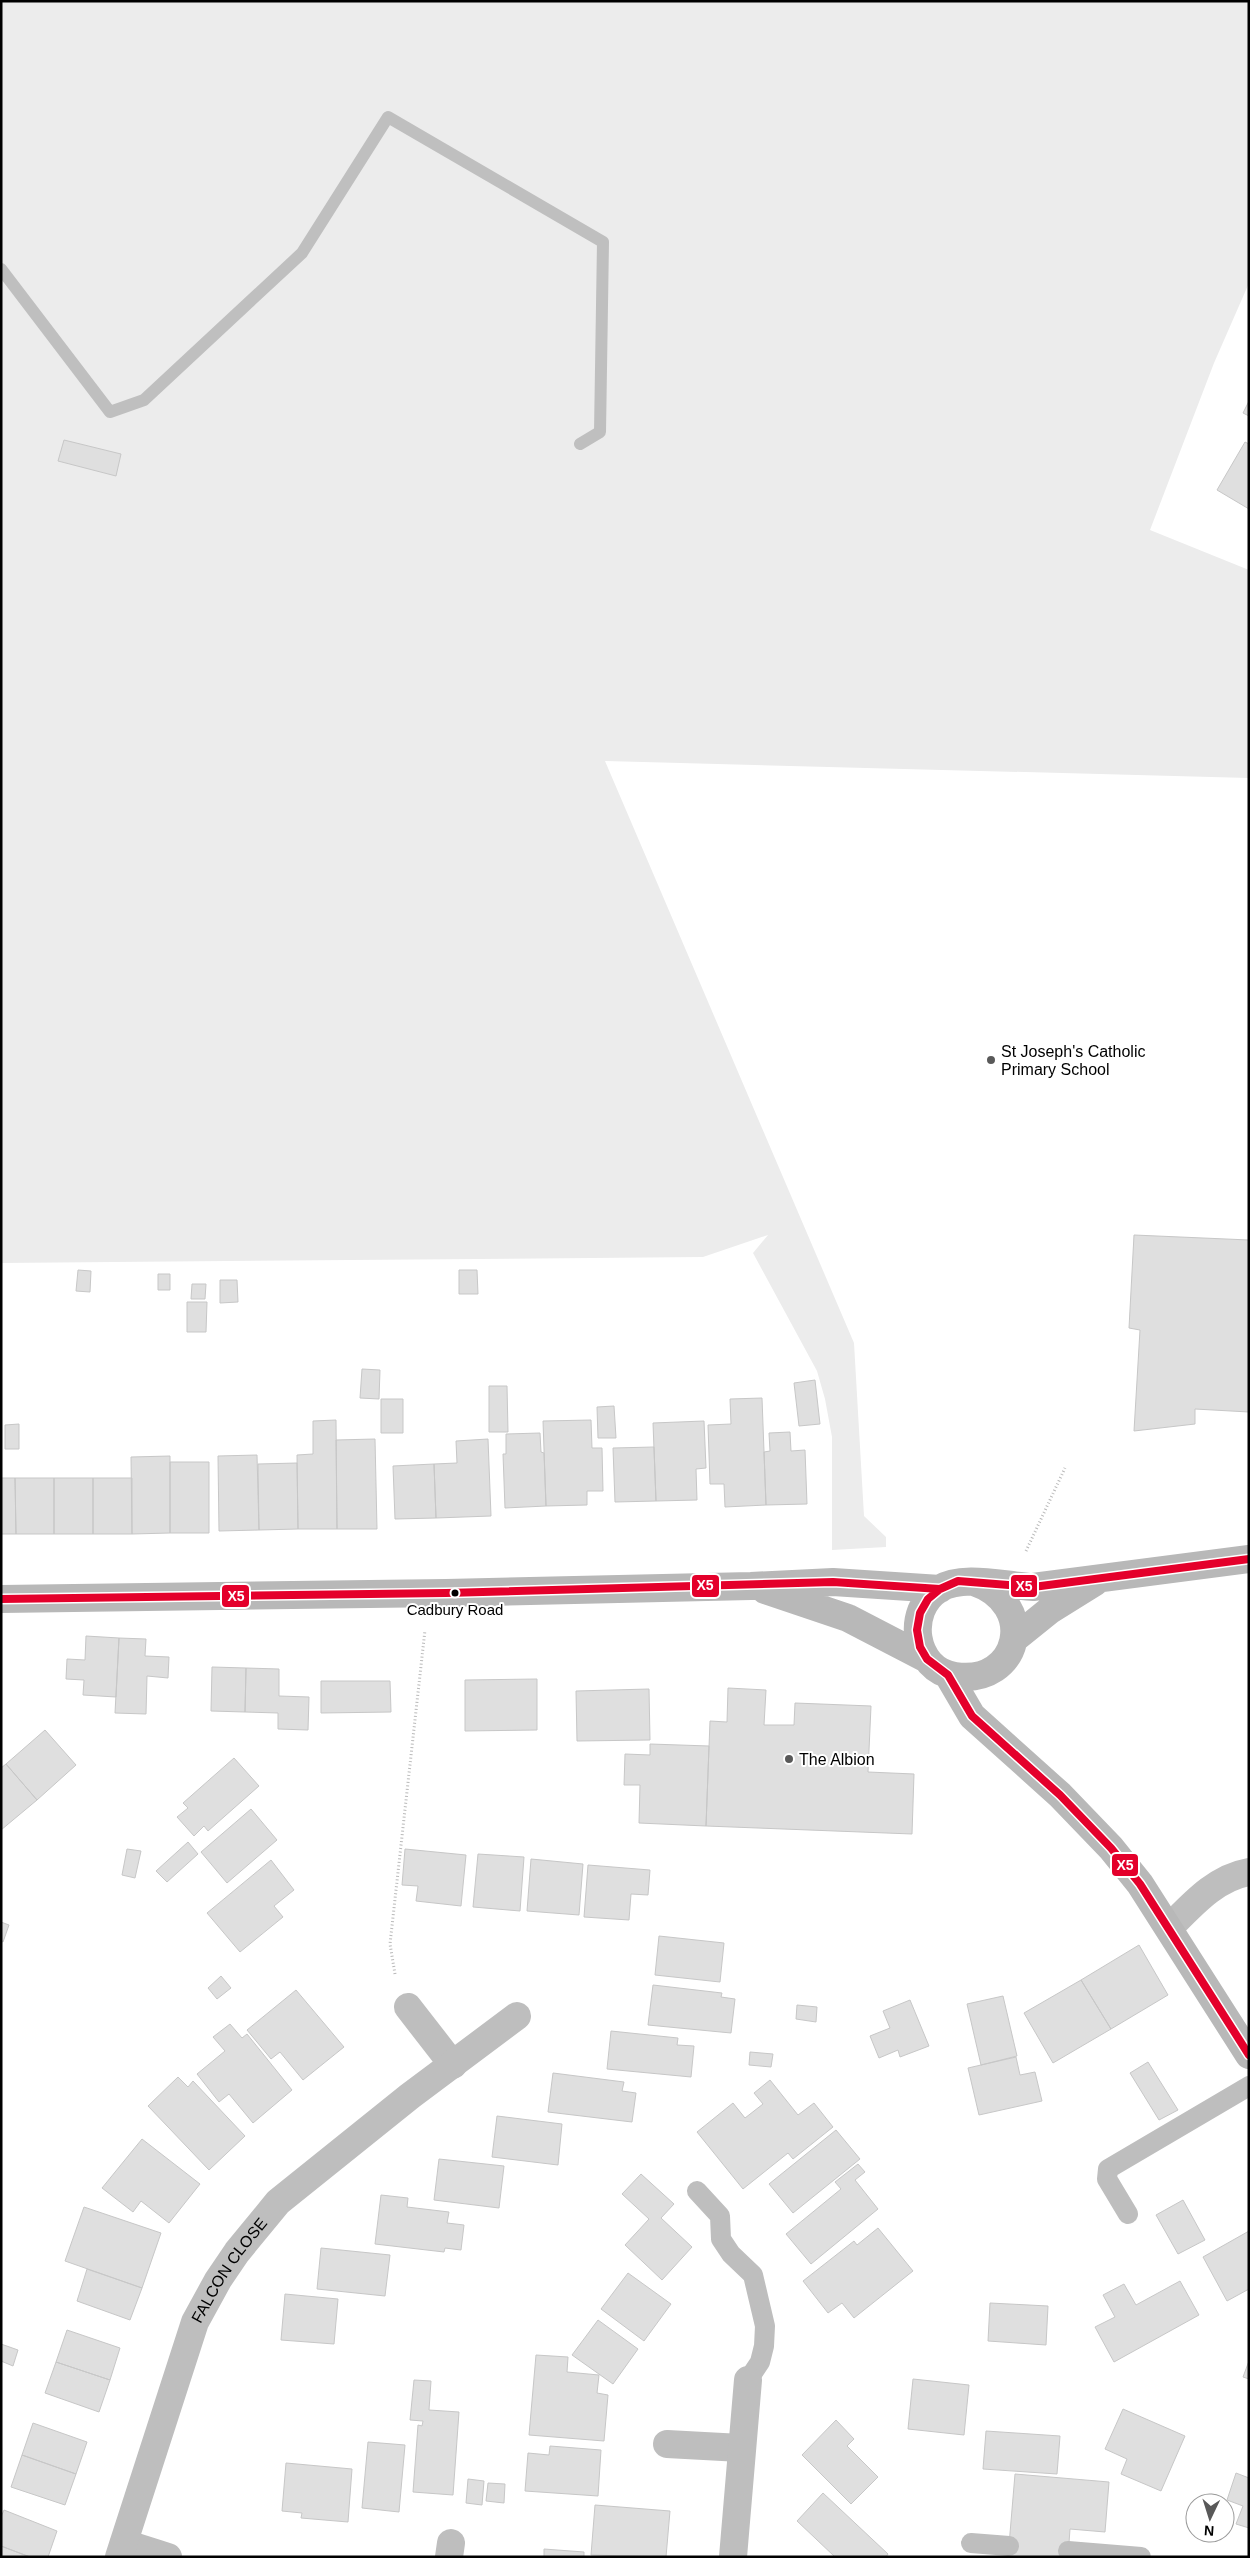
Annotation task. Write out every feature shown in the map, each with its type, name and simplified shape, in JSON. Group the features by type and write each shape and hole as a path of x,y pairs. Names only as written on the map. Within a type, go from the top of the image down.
{"main road":[{"path":"927,1659 920,1647 917,1630 920,1613 928,1598 940,1589 958,1581 1033,1587 1249,1559"},
{"path":"1014,1639 1050,1610 1105,1577"},
{"path":"1,1598 751,1586 833,1582 940,1589"},
{"path":"948,1675 968,1678 984,1675 997,1667 1008,1655 1014,1639 1014,1623 1010,1608 1003,1597 990,1587 974,1582"},
{"path":"751,1586 848,1618 927,1659 948,1675 972,1716 1060,1795 1110,1848 1140,1884 1249,2055"}],"street":[{"path":"1168,1928 1210,1889 1238,1874 1249,1872"},
{"path":"408,2007 453,2065"},
{"name":"FALCON CLOSE","path":"122,2550 195,2322 223,2273 256,2226 278,2202 517,2016"},
{"path":"733,2557 748,2380"},
{"path":"667,2444 741,2448"},
{"path":"122,2550 168,2557"}],"lane":[{"path":"1128,2214 1107,2179 1108,2169 1249,2086"},
{"path":"697,2191 720,2216 721,2239 731,2254 753,2275 765,2326 764,2346 760,2362 748,2380"},
{"path":"971,2543 1009,2546"},
{"path":"1068,2551 1141,2557"}],"path":[{"path":"1037,1527 1065,1468"},
{"path":"408,2007 394,1969 390,1944 429,1592"}],"shaded area":[{"path":"1,1 1249,1 1249,283 1214,363 1150,530 1249,570 1249,778 605,761 854,1343 864,1516 886,1537 886,1547 832,1550 832,1437 825,1399 817,1371 753,1253 768,1235 703,1257 1,1263"}],"building":[{"path":"1249,401 1249,416 1243,413"},
{"path":"64,440 121,454 116,476 58,461"},
{"path":"1245,442 1249,444 1249,509 1217,490"},
{"path":"1134,1235 1249,1240 1249,1412 1195,1409 1195,1424 1134,1431 1140,1330 1129,1328"},
{"path":"78,1270 91,1271 90,1292 76,1291"},
{"path":"459,1270 477,1270 478,1294 459,1294"},
{"path":"158,1274 170,1274 170,1290 158,1290"},
{"path":"220,1280 237,1280 238,1302 220,1303"},
{"path":"192,1284 206,1284 205,1299 191,1299"},
{"path":"187,1302 207,1302 206,1332 187,1332"},
{"path":"362,1369 380,1370 379,1399 360,1398"},
{"path":"815,1380 820,1424 799,1426 794,1383"},
{"path":"489,1386 507,1386 508,1432 489,1432"},
{"path":"762,1398 766,1505 725,1507 724,1484 710,1484 708,1425 731,1424 730,1399"},
{"path":"381,1399 403,1399 403,1433 381,1433"},
{"path":"614,1406 616,1438 598,1438 597,1407"},
{"path":"336,1420 337,1529 298,1529 297,1455 313,1454 313,1421"},
{"path":"591,1420 592,1448 602,1448 603,1491 587,1491 587,1505 546,1506 543,1421"},
{"path":"704,1421 706,1468 696,1469 697,1500 656,1501 653,1423"},
{"path":"19,1424 19,1449 5,1449 5,1425"},
{"path":"790,1432 791,1451 805,1450 807,1504 766,1505 764,1452 770,1451 769,1433"},
{"path":"540,1433 541,1452 544,1453 546,1506 505,1508 503,1454 506,1454 506,1434"},
{"path":"375,1439 377,1529 337,1529 336,1440"},
{"path":"488,1439 491,1516 436,1518 434,1464 457,1463 456,1441"},
{"path":"654,1447 656,1501 615,1502 613,1448"},
{"path":"257,1455 259,1530 219,1531 218,1456"},
{"path":"170,1456 170,1533 132,1534 131,1457"},
{"path":"170,1462 209,1462 209,1533 170,1533"},
{"path":"297,1463 298,1529 259,1530 258,1464"},
{"path":"434,1464 436,1518 395,1519 393,1466"},
{"path":"1,1478 15,1478 16,1534 1,1534"},
{"path":"15,1478 54,1478 54,1534 16,1534"},
{"path":"54,1478 93,1478 93,1534 54,1534"},
{"path":"93,1478 132,1478 132,1534 93,1534"},
{"path":"86,1636 119,1638 116,1697 83,1695 84,1680 66,1679 67,1659 85,1660"},
{"path":"119,1638 146,1639 145,1656 169,1657 168,1678 147,1676 146,1714 115,1713"},
{"path":"212,1667 246,1668 245,1712 211,1711"},
{"path":"246,1668 279,1669 279,1696 309,1697 308,1730 278,1729 278,1713 245,1712"},
{"path":"537,1679 537,1730 465,1731 465,1680"},
{"path":"321,1681 390,1681 391,1712 321,1713"},
{"name":"The Albion","path":"728,1688 766,1690 764,1725 794,1725 795,1703 871,1706 868,1772 914,1774 912,1834 706,1826 710,1721 727,1722"},
{"path":"649,1689 650,1740 577,1741 576,1691"},
{"path":"45,1730 76,1765 37,1800 6,1764"},
{"path":"650,1744 709,1746 706,1826 639,1823 640,1785 624,1785 625,1754 650,1755"},
{"path":"234,1758 259,1786 208,1831 204,1826 194,1836 177,1817 188,1808 183,1803"},
{"path":"6,1764 37,1800 1,1830 1,1768"},
{"path":"251,1809 277,1840 227,1883 201,1852"},
{"path":"188,1842 198,1854 167,1882 156,1871"},
{"path":"127,1849 141,1851 135,1878 122,1875"},
{"path":"405,1849 466,1855 461,1906 416,1901 418,1886 402,1885"},
{"path":"478,1854 524,1857 520,1911 473,1907"},
{"path":"531,1859 583,1864 579,1915 527,1911"},
{"path":"271,1860 294,1890 274,1906 283,1917 240,1952 207,1913"},
{"path":"588,1865 650,1870 648,1895 631,1894 629,1920 584,1917"},
{"path":"1,1922 9,1925 3,1942 1,1941"},
{"path":"659,1936 724,1943 720,1982 655,1975"},
{"path":"1139,1945 1168,1995 1111,2029 1081,1980"},
{"path":"221,1976 231,1988 217,1999 208,1988"},
{"path":"1081,1980 1111,2029 1053,2063 1024,2013"},
{"path":"653,1985 722,1993 721,1997 735,1999 731,2033 648,2025"},
{"path":"296,1990 344,2047 303,2080 280,2052 271,2059 247,2030"},
{"path":"1003,1996 1017,2056 981,2065 967,2004"},
{"path":"910,2000 929,2046 900,2057 898,2050 879,2058 870,2036 890,2028 883,2011"},
{"path":"797,2005 817,2007 816,2022 796,2019"},
{"path":"230,2024 242,2038 247,2034 292,2090 253,2123 229,2094 219,2102 197,2074 225,2051 213,2037"},
{"path":"611,2031 678,2038 677,2045 694,2046 691,2077 607,2069"},
{"path":"750,2052 773,2054 771,2067 749,2065"},
{"path":"1016,2057 1020,2075 1035,2072 1042,2101 979,2115 968,2068"},
{"path":"1148,2062 1178,2110 1159,2120 1130,2073"},
{"path":"553,2073 624,2082 622,2091 636,2093 632,2122 548,2112"},
{"path":"178,2077 188,2087 193,2081 245,2136 209,2170 148,2106"},
{"path":"770,2080 798,2115 814,2103 833,2127 793,2159 788,2153 743,2189 697,2132 733,2103 745,2118 763,2104 754,2093"},
{"path":"497,2116 562,2124 558,2165 492,2157"},
{"path":"836,2130 860,2159 793,2213 769,2184"},
{"path":"142,2139 200,2184 169,2223 141,2201 133,2212 102,2188"},
{"path":"439,2159 504,2166 499,2208 434,2200"},
{"path":"858,2164 865,2172 855,2180 878,2209 811,2264 786,2234 841,2189 835,2182"},
{"path":"641,2174 674,2204 661,2218 692,2247 662,2280 625,2245 649,2219 622,2194"},
{"path":"381,2195 408,2198 407,2207 449,2212 447,2223 464,2225 461,2250 445,2248 444,2252 375,2244"},
{"path":"1183,2200 1205,2240 1178,2254 1156,2215"},
{"path":"84,2207 161,2233 142,2288 65,2261"},
{"path":"878,2228 913,2271 854,2318 842,2303 828,2313 803,2281 854,2241 857,2245"},
{"path":"1249,2231 1249,2289 1227,2301 1203,2257"},
{"path":"321,2248 390,2255 385,2296 317,2289"},
{"path":"87,2269 142,2288 130,2320 77,2301"},
{"path":"628,2273 671,2304 644,2341 601,2309"},
{"path":"1180,2281 1199,2315 1114,2362 1095,2327 1115,2317 1103,2295 1124,2284 1136,2305"},
{"path":"285,2294 338,2299 334,2344 281,2340"},
{"path":"990,2303 1048,2306 1046,2345 988,2341"},
{"path":"598,2320 638,2349 613,2384 572,2355"},
{"path":"67,2330 120,2348 110,2380 56,2362"},
{"path":"1,2344 18,2350 13,2366 1,2361"},
{"path":"536,2355 568,2357 567,2372 599,2375 597,2393 608,2395 604,2441 529,2435"},
{"path":"1249,2361 1249,2379 1243,2377"},
{"path":"56,2362 110,2380 99,2412 45,2393"},
{"path":"913,2379 969,2385 964,2435 908,2429"},
{"path":"414,2380 431,2381 429,2410 459,2412 453,2495 413,2492 418,2425 422,2426 423,2421 410,2420"},
{"path":"1123,2409 1185,2436 1161,2491 1121,2474 1127,2459 1105,2449"},
{"path":"836,2420 854,2439 847,2446 878,2477 851,2504 802,2455"},
{"path":"33,2423 87,2442 76,2474 22,2455"},
{"path":"986,2431 1060,2436 1057,2474 983,2469"},
{"path":"368,2442 405,2445 399,2512 362,2508"},
{"path":"550,2446 601,2450 598,2496 525,2491 528,2453 549,2455"},
{"path":"22,2455 76,2474 65,2505 11,2487"},
{"path":"286,2463 352,2469 348,2522 301,2518 302,2513 282,2511"},
{"path":"1236,2473 1249,2478 1249,2528 1236,2524 1243,2506 1235,2503 1235,2493 1229,2493"},
{"path":"1015,2474 1109,2482 1105,2532 1070,2529 1068,2557 1008,2557"},
{"path":"468,2479 484,2481 482,2505 466,2503"},
{"path":"488,2483 505,2484 504,2503 486,2501"},
{"path":"823,2493 888,2554 886,2557 835,2557 797,2521"},
{"path":"595,2505 670,2511 666,2557 591,2555"},
{"path":"4,2510 57,2531 48,2557 30,2557 1,2546 1,2517"},
{"path":"1,2546 30,2557 1,2557"},
{"path":"544,2549 584,2552 584,2557 544,2557"}],"waterway":[{"path":"1,269 110,412 144,400 302,253 388,117 603,242 600,432 580,444"}],"transit line":[{"name":"X5","path":"1249,1559 1033,1587 958,1581 940,1589 928,1599 920,1613 917,1630 920,1647 927,1659 948,1675 972,1716 1060,1795 1111,1848 1140,1884 1249,2055"},
{"name":"X5","path":"1,1599 446,1593 833,1582 940,1589"}],"place":[{"name":"St Joseph's Catholic Primary School","path":"991,1060"},
{"name":"Cadbury Road","path":"455,1593"},
{"name":"The Albion","path":"789,1759"}]}
